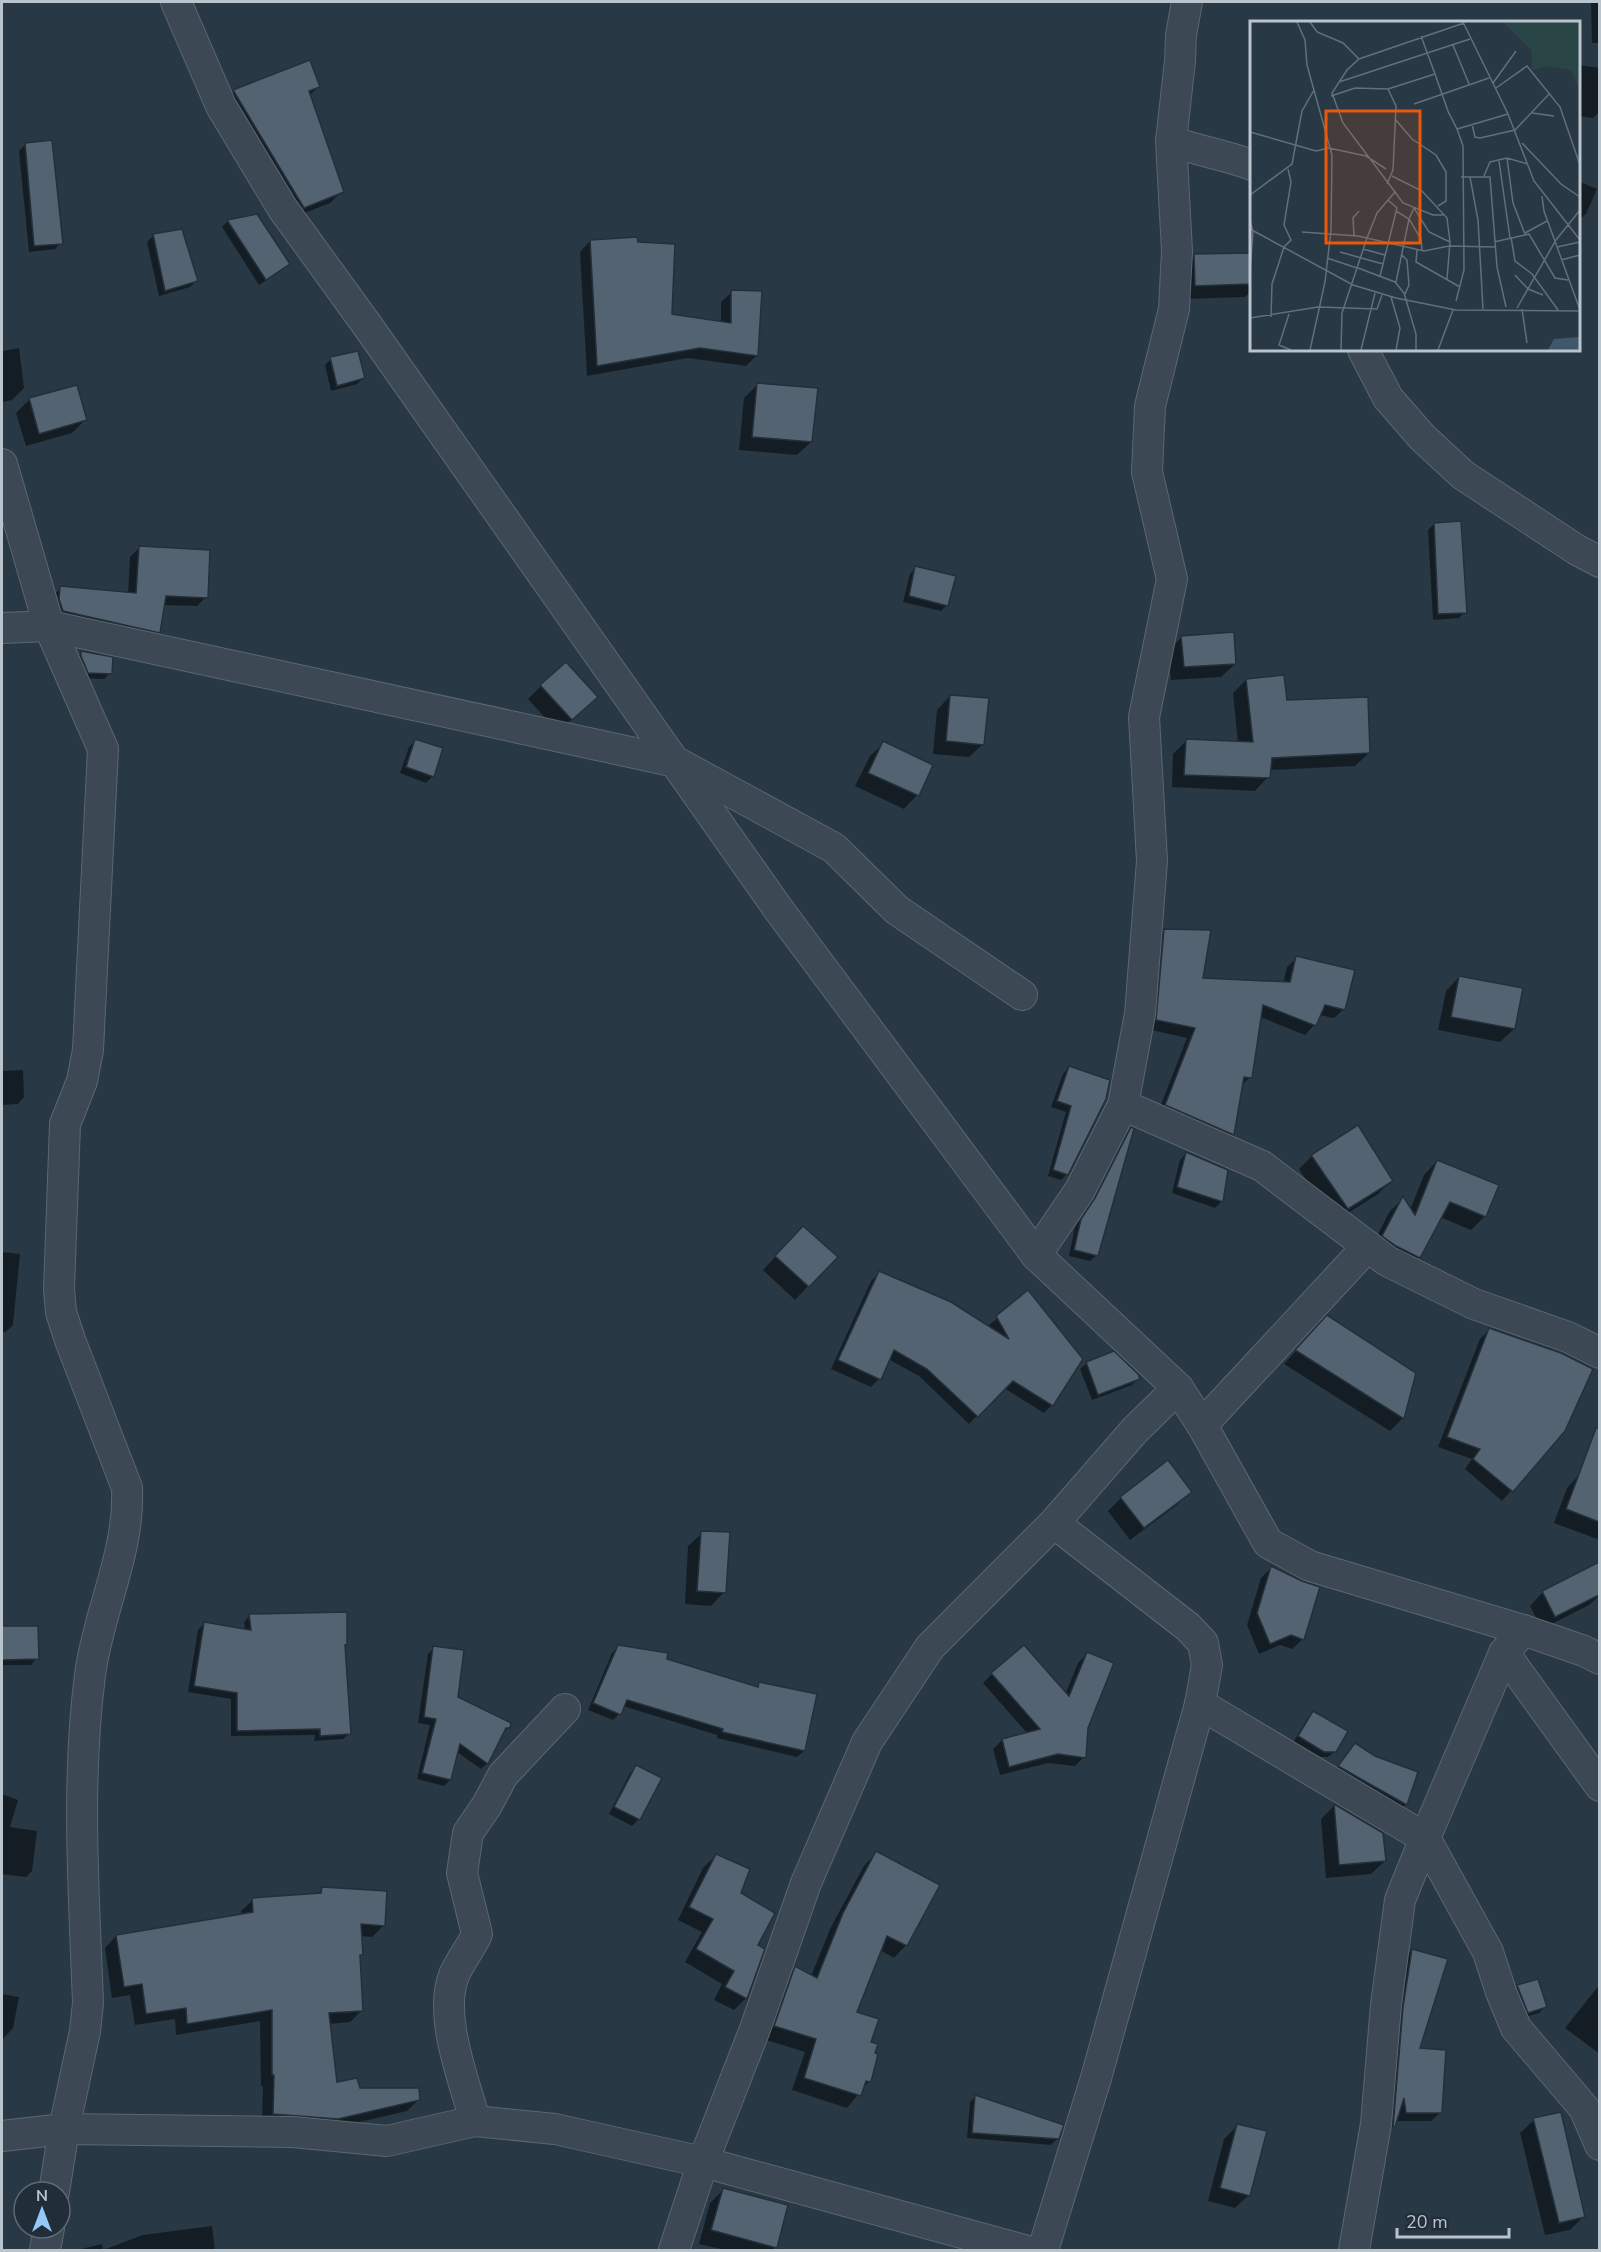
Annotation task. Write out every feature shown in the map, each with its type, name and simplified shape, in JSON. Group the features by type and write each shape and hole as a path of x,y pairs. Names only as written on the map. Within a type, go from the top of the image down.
{"street":[{"path":"176,2 221,106 283,209 779,910 1036,1255 1178,1388 1202,1425 1268,1543 1310,1566 1523,1630 1584,1651 1599,1659"},
{"path":"1036,1255 1080,1190 1123,1106 1140,1014 1152,861 1144,717 1172,579 1147,472 1150,406 1174,309 1177,251 1171,141 1180,61 1180,35 1187,2"},
{"path":"1171,141 1200,151 1223,154 1250,165"},
{"path":"1364,351 1388,398 1422,437 1455,467 1542,527 1599,562"},
{"path":"2,464 49,626 103,749 88,1050 82,1081 65,1124 59,1289 61,1312 127,1488 128,1504 124,1537 93,1652 85,1711 82,1806 88,2003 85,2031 64,2129 56,2180"},
{"path":"2,627 49,626 676,762 834,848 897,910 1022,995"},
{"path":"1123,1106 1262,1166 1388,1261 1474,1304 1568,1337 1599,1353"},
{"path":"1202,1425 1368,1246"},
{"path":"674,2250 703,2162 755,2029 806,1883 867,1742 930,1647 1054,1523 1135,1430 1178,1388"},
{"path":"1043,2250 1096,2078 1200,1704 1207,1665 1203,1643 1188,1627 1054,1523"},
{"path":"1354,2250 1376,2124 1386,2005 1400,1900 1504,1653 1523,1630"},
{"path":"1504,1653 1599,1786"},
{"path":"1200,1704 1425,1838 1488,1952 1516,2028 1584,2108 1599,2145"},
{"path":"475,2121 451,2031 449,1997 454,1974 477,1934 462,1873 468,1833 487,1805 503,1775 565,1709"},
{"path":"2,2136 64,2129 293,2132 387,2141 475,2121 555,2129 703,2162 1024,2250"}],"building":[{"path":"310,60 320,87 309,91 344,192 304,208 233,90"},
{"path":"52,140 63,244 34,246 25,143"},
{"path":"257,214 290,264 266,280 227,220"},
{"path":"182,229 198,281 165,291 153,234"},
{"path":"637,237 638,242 675,244 672,314 731,323 731,290 762,291 758,356 700,348 597,366 590,240"},
{"path":"1250,253 1250,284 1195,286 1194,254"},
{"path":"358,351 365,378 337,386 330,357"},
{"path":"757,383 818,388 812,442 752,437"},
{"path":"77,385 87,420 39,434 29,398"},
{"path":"1461,521 1467,613 1438,614 1434,523"},
{"path":"139,546 210,550 208,598 166,596 160,633 63,611 59,599 60,586 136,593"},
{"path":"915,566 956,576 948,606 909,596"},
{"path":"1234,632 1236,664 1184,667 1181,636"},
{"path":"81,651 113,657 112,674 88,673"},
{"path":"566,662 598,697 572,720 540,685"},
{"path":"1284,675 1287,700 1368,697 1370,753 1272,758 1270,778 1184,775 1186,739 1253,742 1246,679"},
{"path":"950,695 989,698 984,745 946,741"},
{"path":"415,739 443,748 434,777 406,767"},
{"path":"883,741 933,765 919,796 868,773"},
{"path":"1164,929 1211,930 1203,978 1290,982 1296,956 1355,970 1345,1010 1325,1005 1316,1026 1263,1005 1252,1078 1244,1077 1234,1135 1165,1105 1195,1028 1156,1020"},
{"path":"1459,976 1523,988 1515,1029 1451,1017"},
{"path":"1069,1066 1110,1080 1106,1099 1068,1175 1053,1170 1071,1106 1057,1101"},
{"path":"1358,1125 1393,1181 1348,1209 1311,1155"},
{"path":"1131,1127 1134,1129 1098,1256 1074,1250 1081,1219 1095,1198"},
{"path":"1186,1152 1228,1170 1223,1202 1177,1187"},
{"path":"1437,1160 1499,1185 1486,1217 1450,1202 1420,1258 1382,1236 1403,1196 1415,1215"},
{"path":"803,1226 838,1257 809,1287 775,1256"},
{"path":"879,1271 951,1302 1009,1339 996,1316 1028,1290 1083,1359 1053,1406 1013,1381 978,1417 927,1369 894,1350 881,1380 838,1360"},
{"path":"1327,1315 1416,1373 1404,1419 1295,1350"},
{"path":"1489,1328 1561,1353 1593,1369 1565,1431 1513,1492 1473,1459 1480,1449 1447,1437"},
{"path":"1114,1351 1138,1374 1140,1379 1098,1395 1086,1362"},
{"path":"1596,1428 1599,1428 1599,1522 1566,1509"},
{"path":"1168,1460 1192,1492 1144,1528 1120,1497"},
{"path":"701,1531 730,1532 726,1593 697,1591"},
{"path":"1599,1562 1599,1595 1555,1617 1542,1591"},
{"path":"1271,1566 1320,1587 1304,1640 1291,1635 1270,1644 1257,1613"},
{"path":"347,1612 347,1645 345,1645 351,1734 320,1736 320,1729 237,1731 237,1693 194,1686 204,1622 251,1630 249,1614"},
{"path":"2,1626 38,1626 39,1659 2,1660"},
{"path":"618,1645 668,1653 667,1659 758,1687 759,1682 817,1694 805,1751 722,1732 723,1729 627,1700 621,1715 593,1703"},
{"path":"1024,1645 1069,1696 1087,1652 1114,1663 1088,1728 1086,1758 1058,1754 1009,1767 1002,1739 1040,1729 991,1673"},
{"path":"433,1646 464,1650 458,1697 511,1723 510,1728 506,1728 488,1764 460,1744 451,1780 422,1773 436,1719 424,1717"},
{"path":"1313,1711 1348,1731 1336,1752 1324,1752 1298,1736"},
{"path":"1355,1743 1375,1756 1418,1772 1407,1805 1338,1766"},
{"path":"636,1765 662,1778 640,1820 614,1807"},
{"path":"1334,1804 1383,1833 1386,1861 1339,1865"},
{"path":"876,1851 940,1885 907,1946 887,1936 857,2012 879,2019 871,2042 878,2044 875,2053 878,2054 871,2082 866,2081 861,2096 804,2078 816,2039 774,2026 795,1966 817,1978 843,1913"},
{"path":"716,1854 750,1869 741,1893 775,1913 758,1945 765,1949 747,1999 725,1987 734,1971 696,1949 713,1919 689,1907"},
{"path":"322,1887 387,1891 385,1926 361,1924 363,2011 329,2013 337,2082 357,2078 360,2088 419,2088 420,2100 338,2119 273,2114 272,2010 187,2024 186,2008 146,2014 142,1984 124,1987 116,1935 253,1912 252,1898 321,1893"},
{"path":"1412,1949 1448,1959 1420,2048 1446,2050 1442,2113 1406,2113 1404,2098 1395,2127 1393,2127 1403,2007"},
{"path":"1538,1979 1547,2007 1528,2013 1517,1985"},
{"path":"975,2095 1064,2125 1059,2139 972,2133"},
{"path":"1561,2112 1585,2217 1559,2223 1533,2118"},
{"path":"1237,2124 1267,2131 1250,2196 1220,2188"},
{"path":"723,2188 788,2205 777,2248 711,2230"}]}
